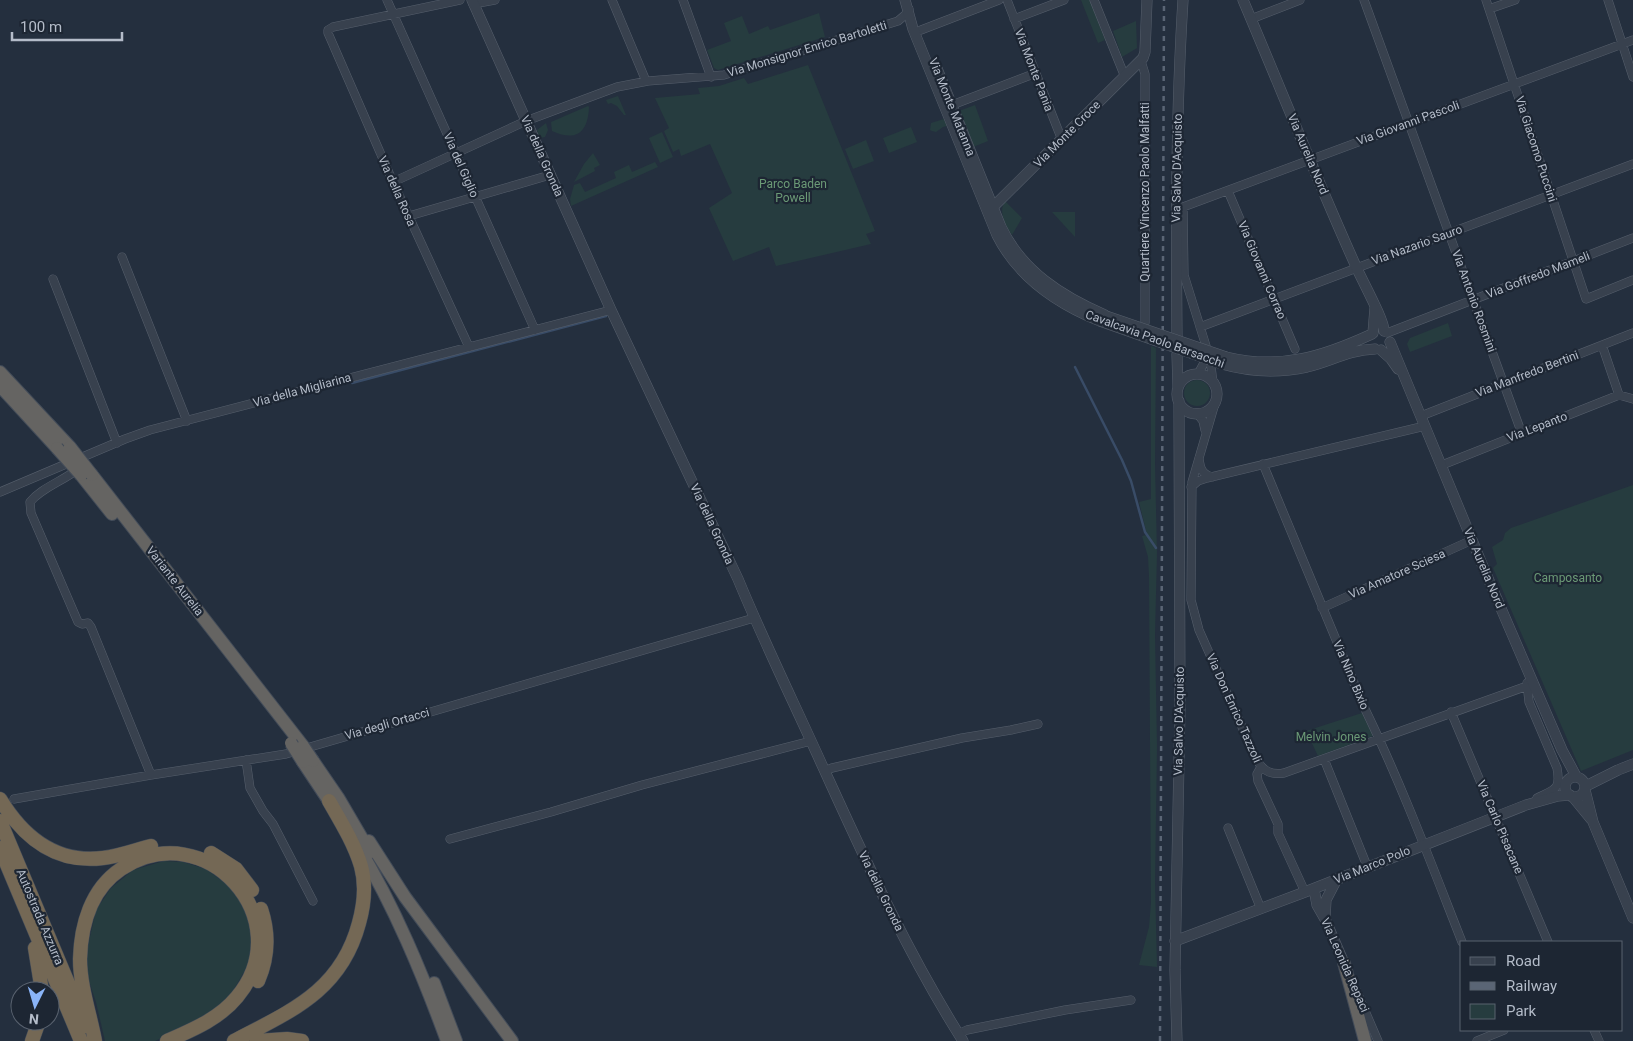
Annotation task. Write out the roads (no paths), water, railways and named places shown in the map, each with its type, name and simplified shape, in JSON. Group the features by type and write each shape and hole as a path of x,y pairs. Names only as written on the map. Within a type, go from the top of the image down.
{"highway":[{"name":"Variante Aurelia","path":"0,372 86,475 177,594 297,745 334,800"},
{"name":"Variante Aurelia","path":"0,386 64,448"},
{"path":"7,799 9,815 26,834 39,844 60,853 95,859 116,856 156,845 183,844 218,856 232,866 246,880 258,901 266,928 266,954 259,979 250,996 234,1013 219,1024 187,1041"},
{"path":"255,1038 320,990 340,966 361,918 364,891 363,874 334,800"},
{"path":"334,800 388,900 410,947 447,1041"},
{"path":"334,800 374,860 405,916 428,968 456,1041"},
{"path":"334,800 353,817 405,896 512,1041"},
{"name":"Autostrada Azzurra","path":"0,821 94,1041"},
{"name":"Autostrada Azzurra","path":"0,848 81,1041"},
{"path":"94,1041 80,960 83,931 92,903 106,882 128,865 148,857 176,853 195,856 212,863 237,884 252,910 256,926 257,950 251,974 242,990 232,1002 210,1020 166,1041"},
{"path":"27,913 41,981"},
{"path":"1344,963 1365,1041"},
{"path":"234,1041 255,1038 302,1041"}],"street":[{"name":"Via del Giglio","path":"387,0 535,330"},
{"path":"393,16 460,0"},
{"path":"473,2 494,0"},
{"path":"612,0 646,81"},
{"path":"683,0 711,77"},
{"path":"898,22 906,23 917,30 998,0"},
{"name":"Via Monte Pania","path":"1007,0 1062,140"},
{"path":"1014,19 1064,0"},
{"path":"1094,0 1125,77"},
{"path":"1141,61 1145,52 1147,0"},
{"name":"Via Salvo D'Acquisto","path":"1177,336 1178,94 1183,0"},
{"name":"Via Aurelia Nord","path":"1243,0 1356,268 1383,322 1407,385 1562,750 1567,783"},
{"path":"1251,19 1300,0"},
{"name":"Via Antonio Rosmini","path":"1364,0 1522,434"},
{"name":"Via Giacomo Puccini","path":"1486,0 1586,298 1633,280"},
{"path":"1490,9 1515,0"},
{"path":"1608,0 1633,77"},
{"name":"Via della Gronda","path":"473,2 550,175 734,571 865,862 925,980 961,1037"},
{"name":"Via Monsignor Enrico Bartoletti","path":"393,182 526,121 617,87 646,81 724,75 898,22 905,15 907,4"},
{"name":"Via Monte Matanna","path":"907,4 914,14 917,30 989,206"},
{"name":"Via della Rosa","path":"393,16 332,27 328,30 328,33 393,182 469,347"},
{"name":"Via Monte Matanna","path":"917,30 952,105 989,206"},
{"name":"Via Giovanni Pascoli","path":"1200,327 1184,275 1183,207 1633,40"},
{"name":"Via Monte Croce","path":"989,206 1062,140 1141,61"},
{"name":"Quartiere Vincenzo Paolo Malfatti","path":"1141,61 1145,74 1145,323"},
{"path":"952,105 1036,73"},
{"name":"Via Nazario Sauro","path":"1200,327 1633,164"},
{"path":"409,216 550,175"},
{"name":"Via Giovanni Corrao","path":"1228,191 1295,349"},
{"name":"Cavalcavia Paolo Barsacchi","path":"989,206 1008,240 1033,271 1068,297 1103,318 1258,370 1289,370 1308,366 1355,350 1378,350"},
{"name":"Via Goffredo Mameli","path":"1387,335 1633,238"},
{"path":"122,256 187,420"},
{"path":"53,279 118,442"},
{"name":"Via Aurelia Nord","path":"1372,334 1375,308"},
{"name":"Via della Migliarina","path":"0,492 98,452 134,435 612,310"},
{"path":"1200,327 1206,346"},
{"path":"1378,330 1387,335 1386,348 1378,350 1370,341 1372,334 1378,330"},
{"name":"Via Manfredo Bertini","path":"1421,416 1633,333"},
{"name":"Cavalcavia Paolo Barsacchi","path":"1224,360 1266,363 1301,360 1332,351 1372,334"},
{"path":"1602,345 1619,395 1633,399"},
{"name":"Via Aurelia Nord","path":"1378,350 1394,362 1407,385"},
{"name":"Via Salvo D'Acquisto","path":"1177,1041 1176,941 1180,708 1179,401 1177,354 1185,369 1195,375 1207,377 1213,383"},
{"path":"1178,388 1183,380 1195,375 1208,364 1216,390 1216,400 1208,410 1193,413 1182,421 1178,432"},
{"name":"Via Lepanto","path":"1442,465 1619,395"},
{"name":"Via Don Enrico Tazzoli","path":"1216,400 1193,474 1191,488 1190,591 1192,609 1199,630 1261,767 1270,772 1281,773 1527,686"},
{"path":"1179,401 1181,406 1203,421 1205,432"},
{"path":"1191,488 1198,481 1212,476 1425,426"},
{"path":"98,452 70,476 35,495 30,502 31,513 78,622 82,624 88,623 91,627 151,775"},
{"path":"1199,457 1202,470 1206,475 1212,476"},
{"name":"Via Nino Bixio","path":"1262,464 1379,738 1462,941"},
{"name":"Via Amatore Sciesa","path":"1322,608 1472,540"},
{"name":"Via degli Ortacci","path":"7,799 286,754 754,618"},
{"path":"1528,671 1529,702 1557,770 1567,783"},
{"name":"Via Carlo Pisacane","path":"1451,712 1548,941"},
{"path":"825,771 953,740 1038,724"},
{"path":"450,839 642,785 811,741"},
{"path":"1324,758 1368,866"},
{"path":"246,760 250,788 273,824 313,901"},
{"name":"Via Marco Polo","path":"1176,941 1526,805 1567,783 1618,770 1633,764"},
{"path":"1261,767 1257,774 1258,781 1278,824 1278,833 1313,889"},
{"name":"Via Marco Polo","path":"1571,796 1581,795 1586,788 1618,770"},
{"path":"1567,783 1584,781 1593,822 1633,918"},
{"path":"1567,783 1565,790 1593,822"},
{"path":"1228,828 1261,909"},
{"path":"1291,897 1308,900 1322,906 1337,879"},
{"name":"Via Leonida Repaci","path":"1313,889 1322,906 1325,919 1378,1041"},
{"path":"961,1037 967,1030 1065,1010 1131,1000"},
{"path":"1370,1023 1374,1041"},
{"path":"1477,1041 1500,1031"}],"waterway":[{"path":"352,383 606,316"},
{"path":"1075,367 1122,460 1131,481 1145,532 1156,548"}],"railway":[{"path":"1160,1041 1164,0"}],"park label":[{"name":"Parco Baden Powell","path":"793,191"},
{"name":"Camposanto","path":"1568,578"},
{"name":"Melvin Jones","path":"1331,737"}]}
